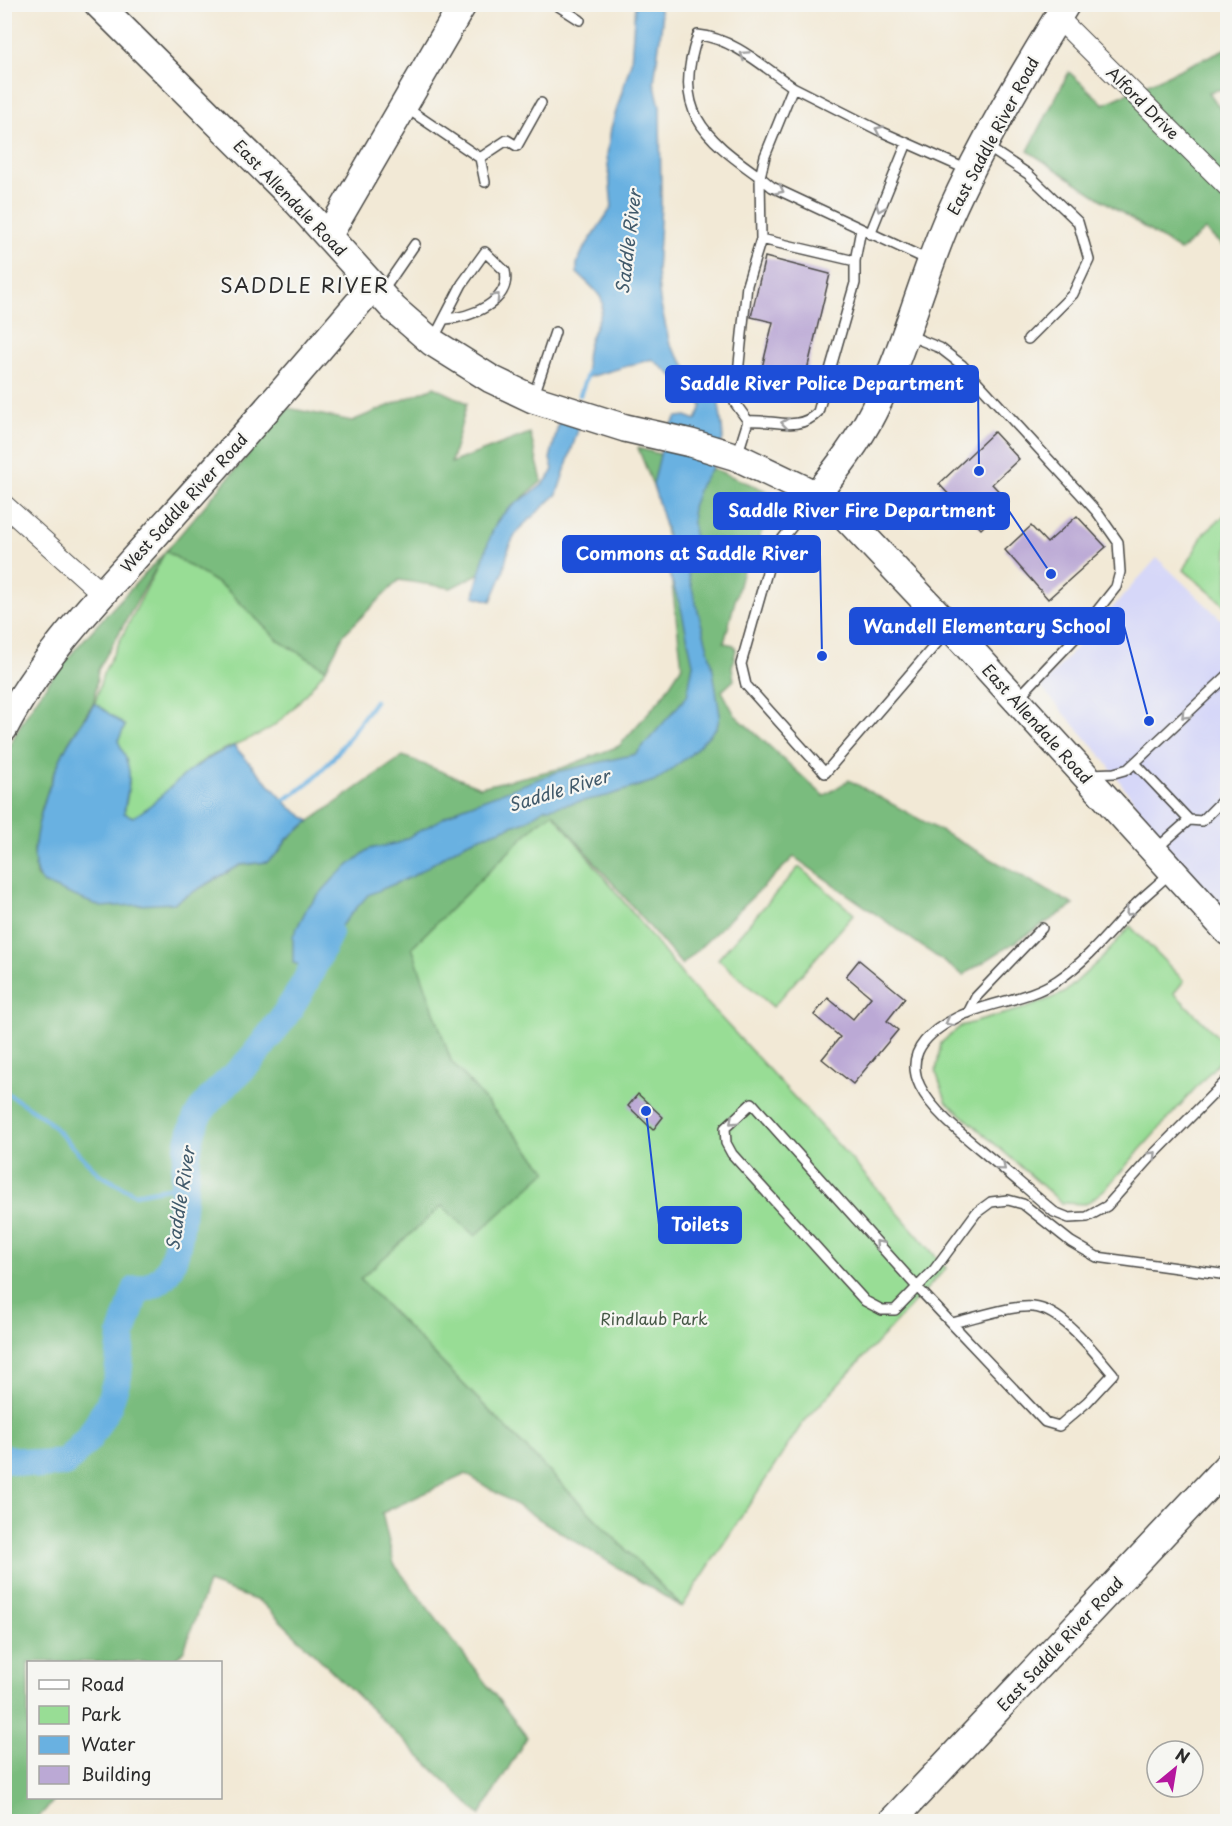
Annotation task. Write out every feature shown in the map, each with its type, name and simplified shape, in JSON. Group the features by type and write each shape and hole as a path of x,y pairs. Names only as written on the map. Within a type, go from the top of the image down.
{"main road":[{"name":"East Allendale Road","path":"98,4 297,202 377,290 432,342 491,379 532,399 594,419 729,455 816,495 849,520 950,627 1081,774 1227,932"},
{"path":"328,236 463,4"},
{"name":"East Saddle River Road","path":"816,495 852,448 872,415 905,334 931,261 970,171 1062,11"},
{"name":"West Saddle River Road","path":"4,728 38,672 103,594 377,290"},
{"name":"East Saddle River Road","path":"891,1821 1227,1465"}],"street":[{"name":"Alford Drive","path":"1062,11 1227,188"},
{"path":"4,505 103,594"}],"lane":[{"path":"555,4 580,20"},
{"path":"931,261 772,187 728,154 700,127 688,95 689,61 698,35 713,37 726,43 793,87 970,171"},
{"path":"748,421 735,404 747,285 760,239 760,177 765,156 793,87"},
{"path":"480,158 507,140 517,146 541,103"},
{"path":"404,105 480,158 485,182"},
{"path":"748,421 763,420 797,425 808,422 818,412 855,283 855,261 865,231 907,143"},
{"path":"984,144 1028,174 1078,222 1089,260 1073,294 1028,339"},
{"path":"760,239 855,261"},
{"path":"377,290 415,244"},
{"path":"432,342 446,319 462,284 485,252 505,271 506,284 502,292 470,315 446,319"},
{"path":"532,399 555,332"},
{"path":"905,334 940,348 962,365 1096,512 1118,542 1120,572 1116,587 1078,635 1016,700"},
{"path":"729,455 748,421"},
{"path":"816,495 773,552 741,664 746,685 825,773 950,627"},
{"path":"1081,774 1114,773 1135,763 1227,675"},
{"path":"1135,763 1189,820 1202,821 1227,795"},
{"path":"1153,852 1189,820"},
{"path":"1172,872 1131,909 1084,958 1058,980 1032,994 968,1013 937,1029 923,1045 916,1066 918,1084 930,1106 953,1127 1054,1212 1069,1218 1088,1217 1107,1206 1227,1079"},
{"path":"968,1013 976,997 1042,928"},
{"path":"952,1323 1032,1306 1047,1309 1062,1319 1113,1374 1087,1402 1059,1426 1045,1422 918,1288 752,1103 725,1128 726,1143 732,1154 865,1301 882,1310 895,1310 918,1288 976,1213 991,1202 1008,1200 1023,1204 1071,1242 1097,1257 1227,1275"}],"shaded area":[{"path":"1157,558 1227,625 1227,915 1174,857 1100,754 1041,687"}],"green space":[{"path":"1227,48 1227,88 1209,92 1227,119 1227,250 1205,230 1180,251 1028,151 1069,72 1104,104"},
{"path":"434,387 467,403 451,463 530,433 542,481 498,519 480,573 451,588 399,580 344,634 326,669 279,641 225,588 166,551 288,408 352,421"},
{"path":"638,448 716,470 774,494 777,519 766,523 743,570 724,643 734,645 736,649 732,667 734,680 722,691 735,715 824,796 849,780 1074,905 963,975 794,857 682,965 553,813 537,824 412,947 451,1061 547,1171 475,1236 442,1206 360,1279 682,1607 466,1474 382,1513 394,1564 527,1737 480,1815 261,1602 208,1583 184,1650 174,1661 27,1661 27,1799 55,1799 35,1821 5,1822 4,760 17,732 33,704 75,650 165,552 98,670 94,702 68,743 53,775 42,808 34,849 36,876 43,883 174,903 240,865 267,862 278,853 287,840 310,821 403,756 480,787 562,768 619,746 662,697 682,666 663,511"},
{"path":"1227,513 1227,607 1184,570 1204,533"},
{"path":"166,550 225,588 279,641 326,669 280,721 257,735 209,757 189,771 153,804 133,817 124,813 129,776 126,760 118,741 125,726 95,703 103,674"},
{"name":"Rindlaub Park","path":"553,813 687,981 852,1160 946,1268 802,1424 682,1607 360,1279 442,1205 547,1172 451,1061 411,947 537,824"},
{"path":"799,867 854,914 773,1007 718,959"},
{"path":"1130,926 1184,981 1174,993 1227,1046 1227,1053 1105,1189 1086,1204 1062,1203 946,1101 936,1072 941,1043 961,1026 1029,1007 1064,993 1103,957"}],"water":[{"path":"635,5 659,5 662,23 654,82 660,106 661,204 657,272 660,301 670,345 690,372 718,398 722,426 723,439 712,467 700,485 692,507 695,551 688,573 712,664 720,715 717,727 690,755 657,780 607,796 544,809 526,821 467,842 413,876 368,895 338,929 318,970 293,963 293,936 307,908 336,876 369,849 398,843 461,808 557,772 636,754 687,696 693,664 681,608 670,576 666,529 653,485 665,433 677,417 686,416 696,420 702,406 694,393 652,359 589,377 586,365 587,353 600,315 602,301 595,290 577,273 577,264 583,250 612,207 607,155 611,128 631,62"},
{"path":"559,421 579,427 557,494 518,530 509,547 503,573 491,601 474,596 487,545 499,519 512,506 543,484 553,469 550,459"},
{"path":"95,703 125,726 118,741 129,769 124,813 133,817 139,814 195,767 234,746 290,807 310,821 288,838 278,853 267,862 240,865 174,903 101,907 43,883 36,871 34,854 41,813 63,755"}],"building":[{"path":"765,257 830,274 802,391 759,380 773,322 751,317"},
{"path":"994,432 1019,459 992,484 1009,502 981,529 939,484"},
{"path":"1077,516 1106,547 1048,599 1005,550 1031,526 1047,543"},
{"path":"859,960 905,998 887,1021 898,1030 853,1084 822,1059 840,1037 814,1015 828,998 853,1019 871,997 846,976"},
{"path":"638,1094 663,1117 653,1130 628,1106"}],"waterway":[{"path":"580,395 589,370"},
{"path":"284,800 299,791 324,768 375,701"},
{"name":"Saddle River","path":"4,1458 40,1465 65,1463 89,1438 109,1404 118,1376 122,1334 136,1290 158,1281 172,1263 177,1246 186,1162 194,1125 212,1097 253,1057 286,1014 307,980 329,933"},
{"path":"4,1091 46,1119 99,1174 135,1194 183,1185"}],"place":[{"name":"Saddle River Police Department","path":"979,471"},
{"name":"Saddle River Fire Department","path":"1051,574"},
{"name":"Commons at Saddle River","path":"822,656"},
{"name":"Wandell Elementary School","path":"1149,721"},
{"name":"Toilets","path":"646,1111"}],"district":[{"name":"SADDLE RIVER","path":"305,286"}]}
